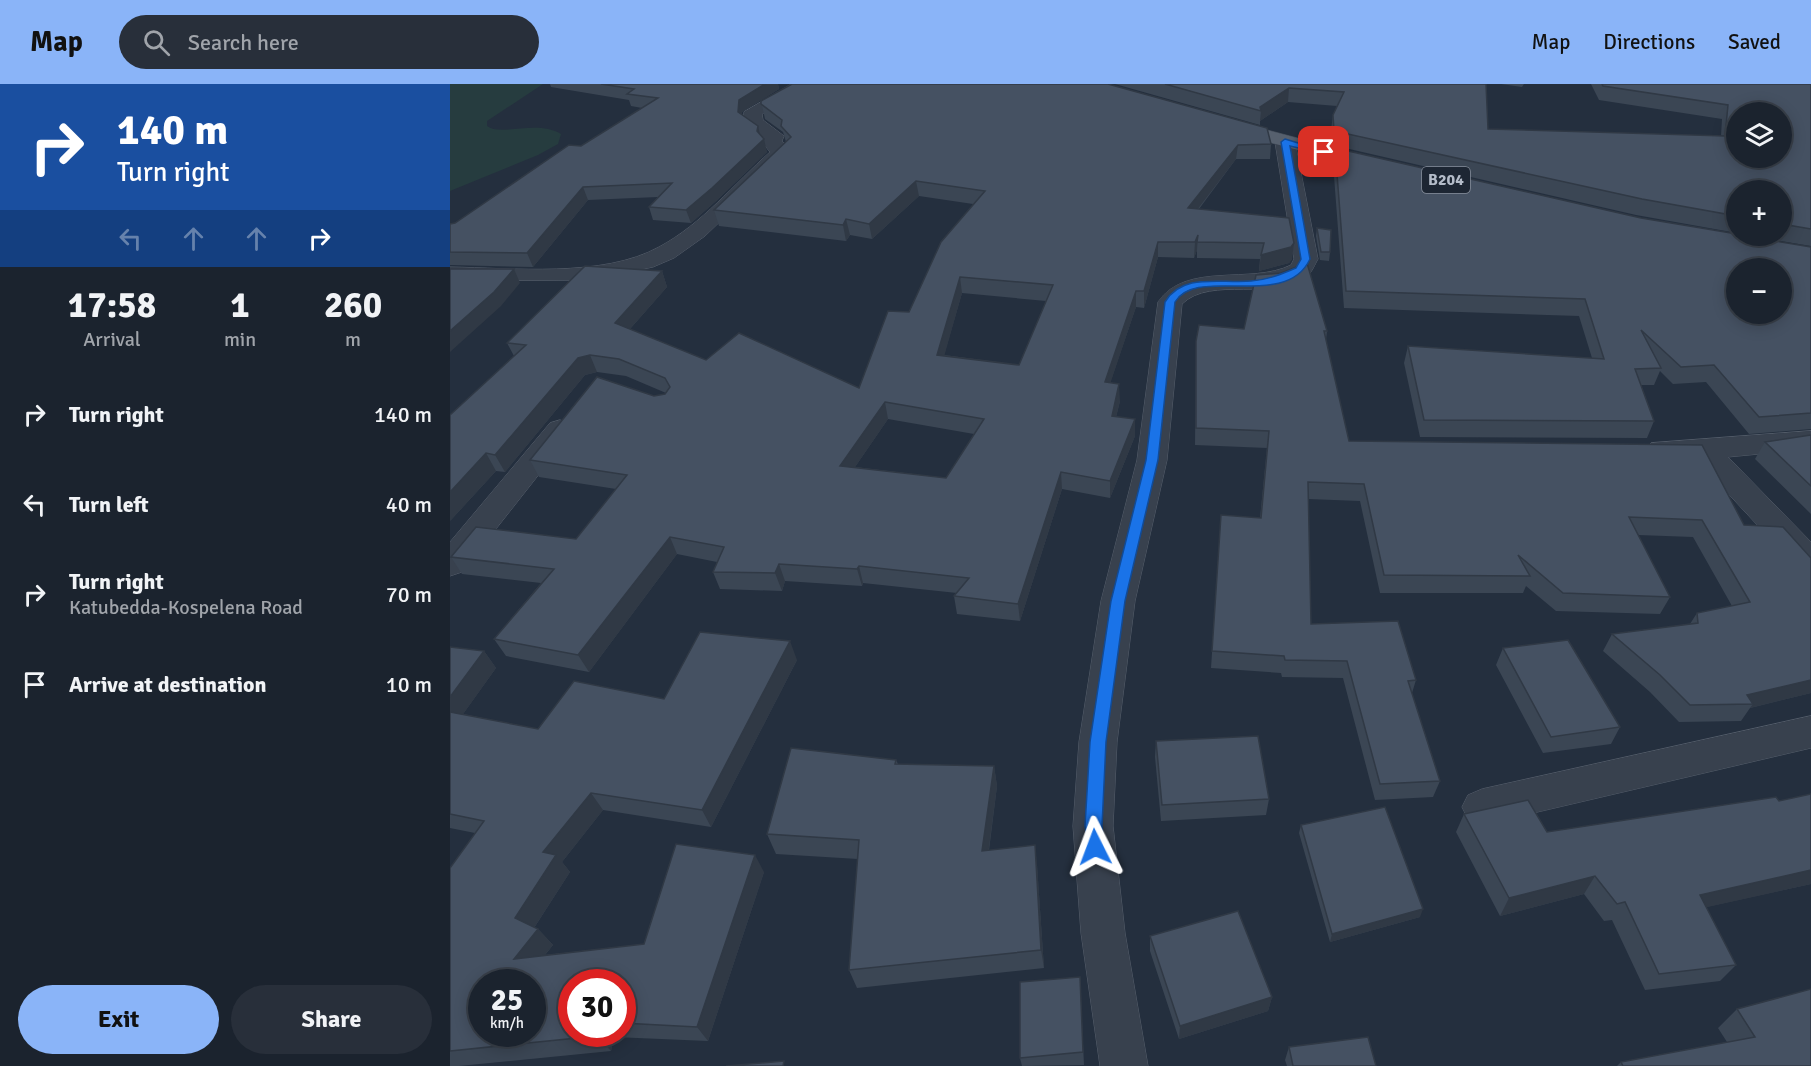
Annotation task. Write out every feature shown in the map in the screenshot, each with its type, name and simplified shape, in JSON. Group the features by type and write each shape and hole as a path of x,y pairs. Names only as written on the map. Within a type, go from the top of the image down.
{"main road":[{"name":"B204","path":"1208,120 1285,142 1400,170"}],"street":[{"path":"450,274 589,272 646,263 667,252 703,227 782,152 772,142 774,136 753,122 753,112 806,84"},
{"path":"1124,1066 1103,933 1093,826 1098,742 1118,601 1152,460 1170,302 1175,293 1188,287 1259,283 1293,275 1300,270 1305,259 1285,142"},
{"path":"450,564 575,409"},
{"path":"1632,450 1704,450 1811,440"},
{"path":"1704,450 1811,562"},
{"path":"1482,807 1811,732"}],"green space":[{"path":"450,84 543,84 487,121 487,126 501,130 541,128 551,130 561,134 558,144 538,155 450,191"}],"building":[{"path":"601,84 765,84 739,100 738,112 758,126 757,131 764,139 686,210 649,207 672,183 583,187 527,253 450,252 450,224 455,223 569,145 581,146 658,98 627,94 634,89"},
{"path":"792,84 1108,84 1267,128 1271,144 1238,145 1188,208 1289,218 1294,243 1291,247 1261,255 1264,243 1197,242 1198,235 1195,242 1158,242 1144,291 1136,291 1105,382 1119,384 1112,416 1135,419 1110,481 1061,472 1018,604 954,596 969,578 859,566 857,569 779,564 775,573 713,572 724,547 670,537 578,655 494,639 554,569 451,557 476,527 576,539 627,475 530,460 597,377 654,396 665,394 670,387 665,378 619,359 590,355 578,358 495,455 486,453 450,492 450,415 526,345 507,343 585,266 662,271 615,323 706,360 739,333 859,388 888,311 909,312 941,242 985,191 916,181 869,224 846,219 843,225 714,210 791,137 781,126 782,120 761,104 761,101","holes":["960,277 1053,285 1019,365 937,355","885,402 984,419 946,478 840,466"]},
{"path":"1165,84 1486,84 1488,129 1725,136 1726,126 1726,168 1792,168 1792,102 1726,102 1726,105 1603,86 1602,84 1811,84 1811,229 1792,226 1792,180 1726,180 1726,214 1642,199 1334,131 1333,115 1344,92 1289,88 1260,107 1261,111"},
{"path":"1335,148 1641,218 1726,232 1726,246 1792,246 1792,244 1811,247 1811,413 1759,417 1714,365 1681,367 1641,330 1661,368 1635,369 1654,421 1424,420 1408,346 1604,359 1585,299 1346,291"},
{"path":"1317,228 1331,230 1330,252 1321,252"},
{"path":"1307,263 1327,331 1324,331 1349,441 1702,445 1744,525 1783,527 1811,558 1811,680 1747,695 1753,704 1690,705 1660,675 1612,634 1698,623 1697,613 1750,602 1702,520 1629,517 1670,597 1563,593 1518,555 1530,576 1384,575 1364,484 1308,482 1311,624 1398,621 1416,680 1408,681 1440,781 1380,784 1347,661 1285,660 1284,656 1212,651 1221,515 1261,518 1269,431 1196,428 1196,341 1199,325 1244,329 1256,275 1281,273"},
{"path":"450,269 514,269 494,292 450,331"},
{"path":"1811,435 1811,486 1765,442"},
{"path":"700,632 790,641 702,810 591,793 543,852 556,855 515,918 538,929 514,959 644,944 676,844 755,855 697,1027 636,1024 636,969 558,969 558,1040 546,1041 546,969 468,969 468,1047 489,1047 450,1051 450,868 484,821 450,814 450,712 538,729 574,681 664,699"},
{"path":"1568,640 1620,727 1551,737 1503,648"},
{"path":"450,647 484,651 450,697"},
{"path":"1258,736 1269,799 1162,805 1156,741"},
{"path":"791,748 896,760 895,764 994,766 982,851 1035,845 1041,950 849,970 859,840 767,834"},
{"path":"1811,794 1811,870 1700,895 1736,965 1659,974 1625,902 1617,904 1595,876 1509,898 1464,814 1528,800 1547,832 1776,797 1779,801"},
{"path":"1385,807 1423,909 1332,934 1301,825"},
{"path":"1238,911 1272,997 1180,1026 1150,936"},
{"path":"1080,977 1083,1052 1020,1058 1020,982"},
{"path":"1811,989 1811,1066 1623,1066 1621,1062 1755,1037 1737,1009"},
{"path":"1368,1037 1376,1066 1293,1066 1289,1047"},
{"path":"784,1061 783,1066 726,1066"}],"route":[{"path":"1095,847 1093,826 1098,742 1118,601 1152,460 1170,302 1175,293 1188,287 1203,284 1251,284 1293,275 1300,270 1305,259 1285,142 1324,152"}]}
